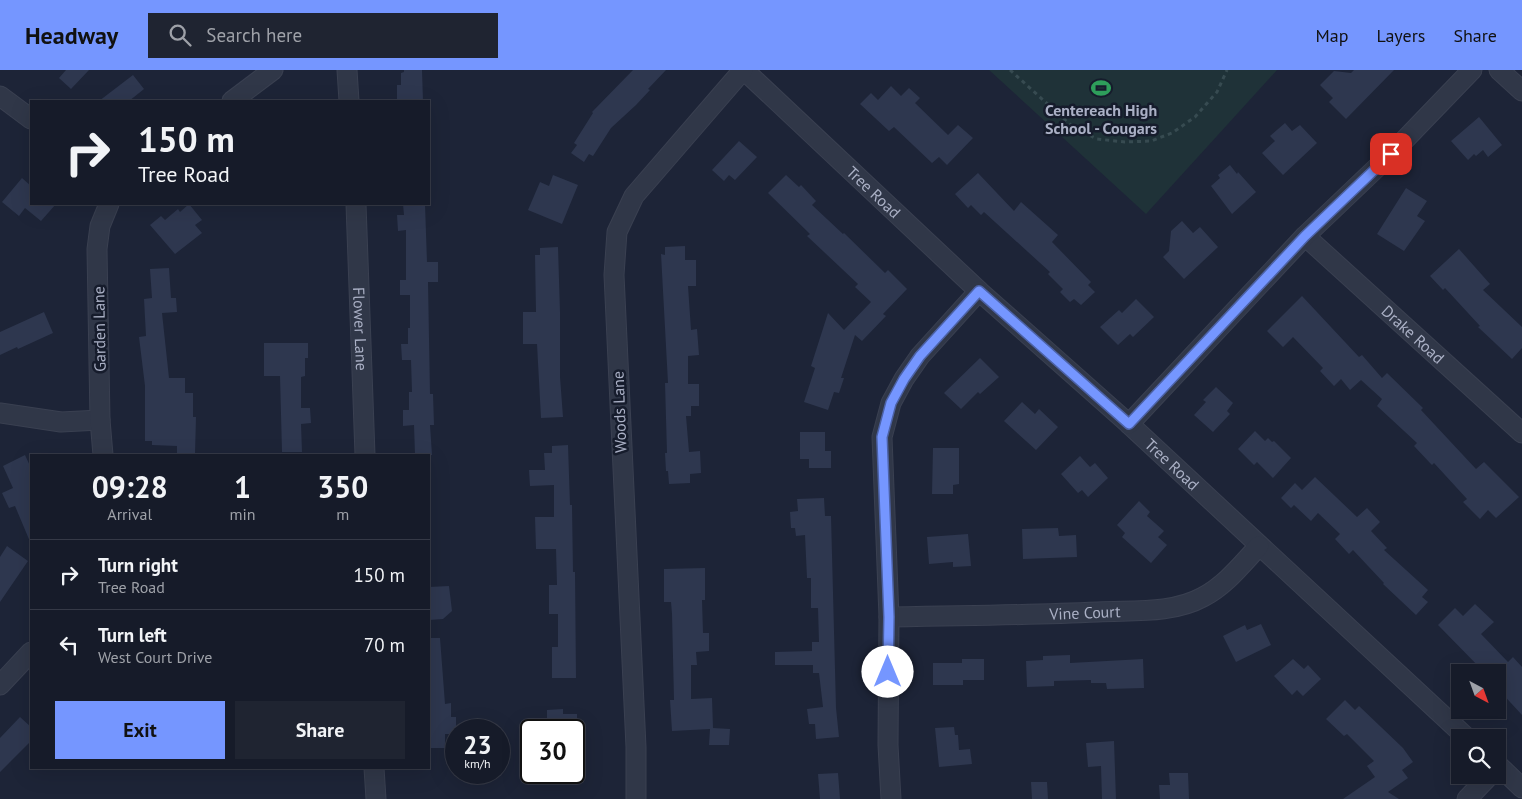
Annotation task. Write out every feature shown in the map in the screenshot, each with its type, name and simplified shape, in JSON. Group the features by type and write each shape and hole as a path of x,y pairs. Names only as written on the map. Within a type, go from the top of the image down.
{"street":[{"path":"233,100 273,70"},
{"path":"347,70 349,100"},
{"name":"Tree Road","path":"744,70 979,291 1129,424 1457,729"},
{"name":"Woods Lane","path":"636,799 636,747 614,275 617,232 634,196 744,70"},
{"path":"1129,424 1305,236 1391,154 1472,70"},
{"path":"1499,70 1522,91"},
{"path":"0,96 30,118"},
{"name":"Garden Lane","path":"103,454 100,420 97,250 100,226 109,205"},
{"name":"Flower Lane","path":"356,205 364,454"},
{"name":"Drake Road","path":"1305,236 1522,433"},
{"path":"891,799 888,745 889,617 882,437 891,403 904,379 920,356 979,291"},
{"path":"0,413 61,422 100,420"},
{"name":"Vine Court","path":"889,617 1060,614 1183,606 1202,598 1216,589 1259,546"},
{"path":"0,684 30,653"},
{"path":"374,769 376,799"},
{"path":"1506,773 1522,788"},
{"path":"1467,799 1481,784"}],"path":[{"path":"1010,70 1073,128 1097,138 1125,142 1151,141 1172,133 1195,117 1217,92 1227,70"}],"shaded area":[{"path":"989,70 1277,70 1146,214"}],"building":[{"path":"66,70 89,70 71,89 59,78"},
{"path":"404,70 422,70 423,100 397,100 397,85 401,85 401,73"},
{"path":"633,70 666,70 636,105 611,128 593,156 589,154 584,162 571,153 577,145 574,143 592,112"},
{"path":"1354,70 1394,70 1346,119 1329,102 1333,98 1320,85 1334,71 1351,73"},
{"path":"133,75 144,89 130,100 100,100"},
{"path":"891,86 901,96 909,88 920,98 915,103 948,135 958,125 973,138 947,165 939,157 932,163 894,127 889,131 860,104 871,93 878,100"},
{"path":"1479,117 1502,145 1488,157 1483,150 1476,156 1474,154 1468,160 1451,141"},
{"path":"1285,123 1292,131 1300,125 1317,143 1283,175 1262,153 1275,141 1270,136"},
{"path":"739,141 757,157 735,180 729,175 724,181 712,170"},
{"path":"1230,165 1256,192 1232,214 1211,186 1220,178 1218,175"},
{"path":"978,173 1014,211 1021,202 1058,235 1052,242 1091,282 1088,285 1095,292 1081,305 1074,299 1070,302 1060,292 1063,289 1048,274 1050,272 984,212 981,215 971,205 968,208 955,194"},
{"path":"553,175 578,185 562,224 528,210 540,182 549,186"},
{"path":"786,175 799,187 801,185 816,201 812,205 885,273 888,270 907,289 883,314 886,316 862,341 855,335 841,378 844,378 839,393 834,392 828,410 804,402 815,368 811,366 828,313 844,330 871,302 855,287 858,284 807,236 810,234 768,193"},
{"path":"22,178 30,185 30,205 55,205 41,221 25,208 19,216 2,202"},
{"path":"1406,188 1427,201 1417,216 1425,221 1404,251 1377,234"},
{"path":"190,205 202,220 195,225 202,233 175,254 150,225 161,216 165,220 178,209 180,212"},
{"path":"403,205 425,205 427,262 438,262 438,282 428,282 430,394 433,394 434,425 430,425 432,455 415,454 414,425 403,426 403,410 409,410 409,392 412,392 411,360 402,360 401,344 408,344 408,328 410,328 410,295 400,295 400,280 406,280 406,230 398,231 397,215 404,215"},
{"path":"1182,221 1193,233 1200,227 1218,247 1184,279 1163,257 1169,251 1171,231"},
{"path":"685,246 685,260 696,260 696,286 688,286 691,330 697,329 699,355 688,356 688,384 699,384 699,406 691,406 691,416 686,416 689,452 700,451 701,473 690,474 690,483 669,484 665,453 667,453 665,383 668,383 661,254 665,255 665,247"},
{"path":"558,247 560,377 563,417 541,418 537,344 523,344 523,312 536,312 535,255 540,255 540,248"},
{"path":"1459,249 1490,284 1483,290 1522,327 1522,348 1512,359 1478,327 1480,326 1445,288 1443,290 1430,276"},
{"path":"169,268 171,298 176,298 177,312 162,313 169,378 185,378 185,393 193,393 193,417 196,417 195,454 177,454 177,446 152,445 152,441 145,441 145,386 139,337 146,336 144,299 152,298 150,269"},
{"path":"1302,296 1359,357 1362,355 1382,378 1387,373 1423,408 1421,410 1476,469 1484,462 1519,497 1496,518 1488,510 1480,519 1463,502 1467,499 1434,463 1432,465 1414,446 1417,443 1377,406 1382,399 1361,380 1350,390 1341,379 1334,386 1320,371 1323,368 1293,337 1283,347 1267,331"},
{"path":"1136,299 1154,317 1133,337 1130,334 1118,345 1100,327 1119,310 1122,313"},
{"path":"44,312 53,333 0,355 0,332"},
{"path":"264,343 308,343 308,358 305,358 305,376 301,377 301,408 310,408 311,423 301,424 302,452 282,452 280,376 264,376"},
{"path":"980,358 999,377 980,394 978,392 961,409 944,393"},
{"path":"1216,387 1233,403 1227,411 1230,414 1213,432 1194,415 1206,402 1203,400"},
{"path":"1022,402 1035,414 1039,409 1058,427 1036,450 1004,421"},
{"path":"1255,431 1265,441 1268,438 1272,442 1274,441 1291,458 1273,478 1257,462 1254,465 1238,449"},
{"path":"800,432 825,432 825,451 831,451 831,468 809,468 809,459 800,459"},
{"path":"568,445 570,505 572,505 573,572 575,572 576,678 552,678 552,647 558,647 558,614 549,614 549,585 557,585 556,549 536,549 535,517 554,517 554,485 530,486 529,470 545,470 544,453 552,453 552,446"},
{"path":"933,448 959,448 959,484 953,485 953,494 932,494"},
{"path":"25,455 30,466 30,542 15,506 9,508 2,493 13,488 3,466"},
{"path":"1080,456 1090,467 1095,463 1108,478 1088,497 1082,490 1078,493 1061,474"},
{"path":"1315,477 1357,517 1367,508 1380,522 1371,531 1387,548 1384,550 1428,590 1422,597 1428,602 1416,615 1383,584 1353,550 1349,554 1335,539 1340,534 1318,513 1311,521 1294,505 1291,508 1281,498 1295,483 1302,490"},
{"path":"824,498 825,516 831,516 836,708 839,737 816,739 815,724 809,724 807,709 823,707 819,673 813,673 813,665 775,665 775,652 812,651 812,642 819,642 818,608 811,608 811,578 807,578 805,535 796,536 795,528 791,528 790,512 798,511 797,499"},
{"path":"1139,501 1150,512 1147,516 1164,531 1158,537 1167,545 1151,563 1122,537 1125,533 1117,525"},
{"path":"1058,528 1059,536 1076,535 1077,557 1023,559 1022,529"},
{"path":"968,534 971,566 953,567 953,562 929,564 927,537"},
{"path":"7,546 28,561 0,602 0,557"},
{"path":"705,568 705,600 702,600 703,633 709,633 709,651 696,652 697,665 691,665 691,699 712,698 713,728 730,729 729,745 709,745 710,729 672,731 670,700 674,700 672,614 671,602 664,602 664,569"},
{"path":"449,586 452,611 443,619 430,620 430,587"},
{"path":"1475,604 1494,622 1481,634 1508,662 1513,657 1522,667 1522,715 1506,698 1506,664 1476,664 1438,625 1455,608 1463,616"},
{"path":"1261,624 1271,645 1236,662 1223,636 1245,625 1247,630"},
{"path":"430,638 440,638 445,704 451,703 451,717 456,717 456,719 445,719 445,748 430,748"},
{"path":"1070,655 1070,663 1143,659 1144,688 1107,689 1106,683 1091,683 1091,680 1054,681 1054,686 1027,687 1026,661 1043,660 1043,656"},
{"path":"962,659 984,659 984,680 963,680 963,685 933,685 933,663 962,663"},
{"path":"1293,659 1304,669 1308,665 1321,679 1303,696 1297,690 1292,695 1274,676"},
{"path":"1345,700 1355,710 1359,706 1403,748 1413,762 1402,770 1408,778 1388,792 1399,799 1343,799 1375,777 1367,766 1374,761 1347,734 1344,736 1326,719"},
{"path":"563,709 563,714 577,714 577,719 547,719 547,710"},
{"path":"20,717 30,726 30,742 0,772 0,738"},
{"path":"954,727 955,735 958,735 959,750 970,749 972,764 939,767 935,728"},
{"path":"1114,741 1116,799 1102,799 1101,766 1088,767 1086,743"},
{"path":"838,773 840,799 820,799 818,774"},
{"path":"1169,773 1188,773 1189,799 1160,799 1159,785 1170,785"},
{"path":"1031,782 1047,782 1048,799 1032,799"}],"place":[{"name":"Centereach High School - Cougars","path":"1101,88"}],"route":[{"path":"888,672 889,617 882,437 891,403 904,379 920,356 979,291 1129,424 1305,236 1391,154"}]}
